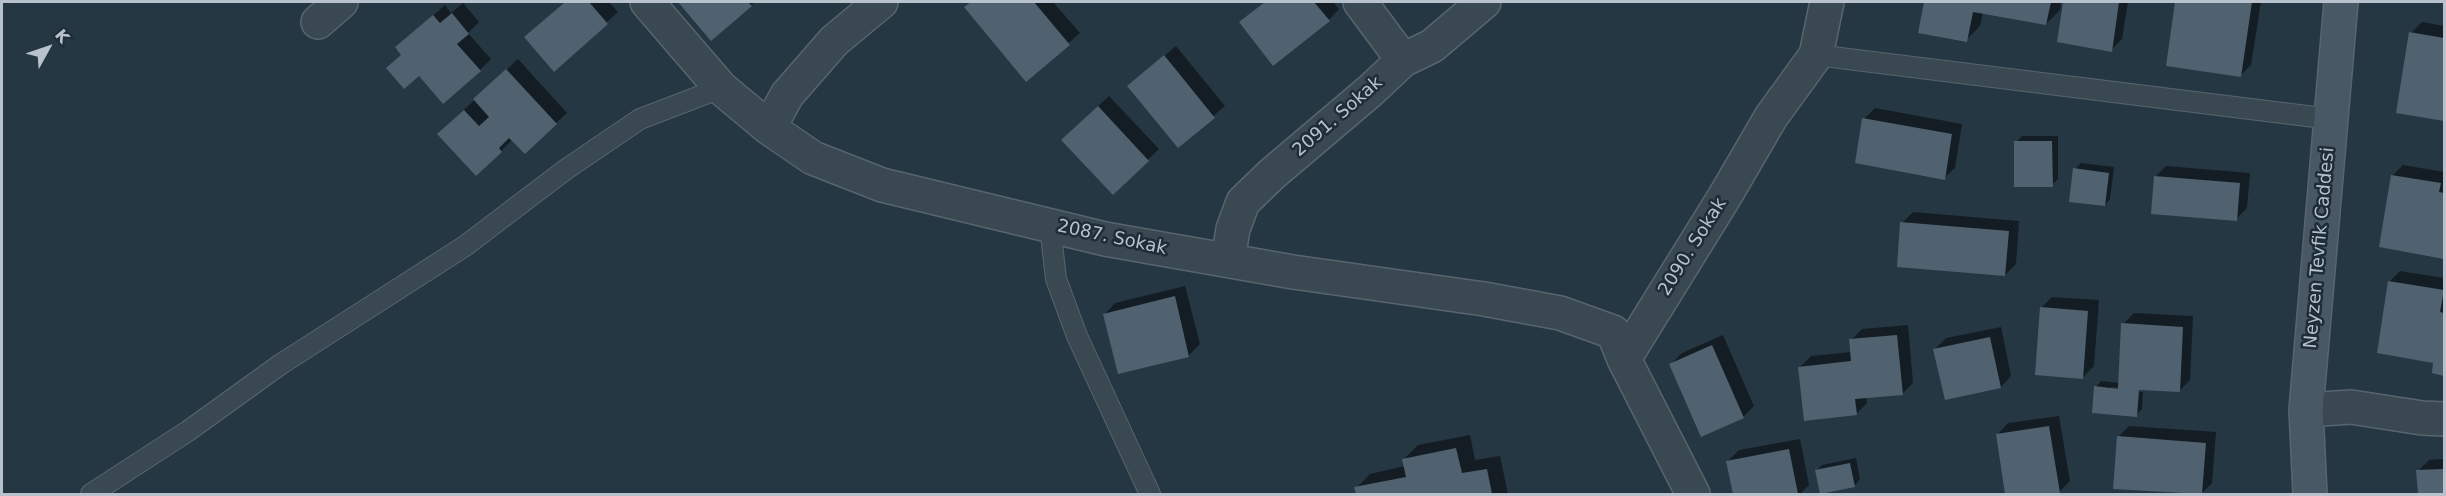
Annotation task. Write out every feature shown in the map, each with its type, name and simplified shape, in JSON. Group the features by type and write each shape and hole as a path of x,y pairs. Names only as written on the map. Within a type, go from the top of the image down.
{"street":[{"name":"2087. Sokak","path":"647,2 722,88 769,128 813,158 882,185 1105,238 1293,272 1484,299 1560,313 1613,332 1624,359"},
{"path":"769,128 787,95 834,41 880,2"},
{"path":"1360,2 1403,60"},
{"name":"2091. Sokak","path":"1228,260 1233,229 1243,201 1403,60 1432,46 1484,2"},
{"name":"2090. Sokak","path":"1624,359 1725,196 1770,117 1815,55 1827,2"},
{"name":"Neyzen Tevfik Caddesi","path":"2310,495 2306,410 2341,2"},
{"path":"1624,359 1692,495"},
{"path":"2306,410 2351,407 2422,418 2445,419"}],"lane":[{"path":"1815,55 2331,119"},
{"path":"91,495 188,431 281,364 465,246 640,118 722,88"},
{"path":"1050,226 1056,279 1077,336 1150,495"}],"building":[{"path":"565,2 589,2 608,24 554,72 524,37"},
{"path":"678,2 748,2 752,6 711,41"},
{"path":"971,2 1034,2 1070,45 1026,82 964,7"},
{"path":"1265,2 1314,2 1330,21 1273,66 1239,22"},
{"path":"1924,2 2051,2 2046,25 1973,12 1967,42 1918,33"},
{"path":"2063,2 2119,2 2112,52 2057,42"},
{"path":"2175,2 2252,2 2241,77 2166,66"},
{"path":"452,13 469,34 457,44 481,71 443,104 419,76 404,89 386,68 401,55 395,47 433,15 440,23"},
{"path":"2409,32 2444,38 2444,121 2396,113"},
{"path":"1164,55 1215,118 1178,148 1127,86"},
{"path":"506,69 557,124 525,154 509,138 499,148 502,152 476,176 437,134 464,110 479,126 489,117 473,99"},
{"path":"1098,106 1149,161 1113,195 1061,140"},
{"path":"1862,118 1952,134 1945,180 1855,163"},
{"path":"2014,141 2052,141 2053,187 2014,187"},
{"path":"2073,168 2109,173 2105,206 2069,202"},
{"path":"2391,175 2441,183 2439,192 2444,193 2444,259 2379,247"},
{"path":"2154,176 2240,183 2237,221 2151,214"},
{"path":"1900,222 2009,231 2005,276 1897,267"},
{"path":"2388,281 2444,290 2440,312 2444,313 2444,376 2432,373 2433,363 2377,353"},
{"path":"1175,296 1189,357 1118,374 1103,314"},
{"path":"2040,307 2088,311 2083,379 2035,375"},
{"path":"2121,323 2183,327 2180,392 2139,390 2137,417 2092,413 2094,386 2118,389"},
{"path":"1897,335 1903,395 1855,399 1857,415 1804,421 1798,367 1851,361 1849,339"},
{"path":"1990,337 2001,388 1945,400 1933,349"},
{"path":"1712,345 1744,418 1701,437 1669,364"},
{"path":"2049,426 2060,493 2005,494 1996,434"},
{"path":"2117,436 2206,443 2202,494 2113,489"},
{"path":"1456,448 1462,473 1487,469 1492,494 1356,494 1354,487 1406,477 1402,459"},
{"path":"1789,449 1798,494 1733,494 1726,461"},
{"path":"1850,463 1855,487 1820,494 1815,470"},
{"path":"2444,469 2444,494 2418,494 2416,470"}]}
